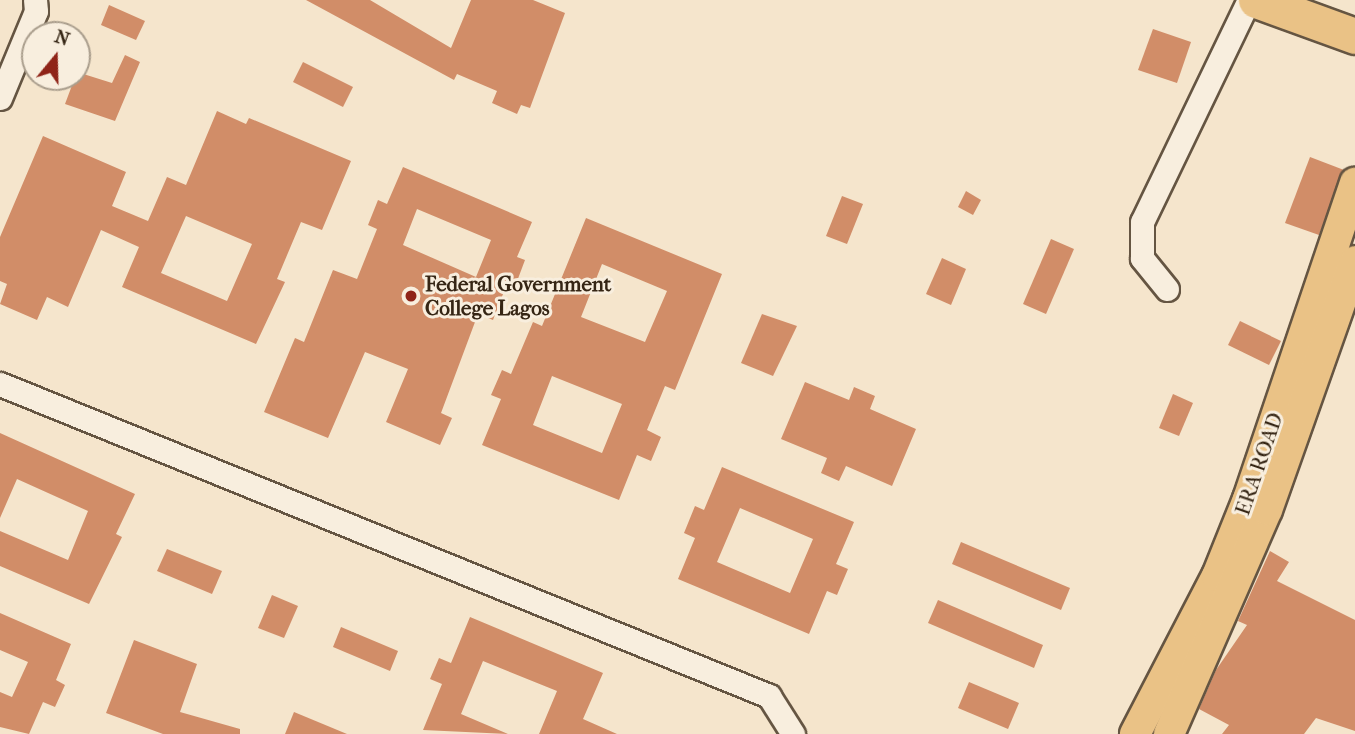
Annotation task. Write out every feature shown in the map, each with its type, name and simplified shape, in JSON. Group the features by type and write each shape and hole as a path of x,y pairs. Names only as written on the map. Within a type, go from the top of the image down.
{"highway":[{"path":"1256,0 1355,36"}],"main road":[{"name":"ERA ROAD","path":"1135,734 1217,576 1248,499 1355,183"},
{"path":"1169,734 1262,523 1355,261"}],"lane":[{"path":"0,98 36,11 36,0"},
{"path":"1167,289 1142,258 1142,222 1249,0"},
{"path":"0,384 769,696 793,734"}],"building":[{"path":"306,0 370,0 451,48 471,0 533,0 565,13 530,108 521,105 517,114 492,103 497,91 457,74 454,80"},
{"path":"109,5 145,21 136,40 101,25"},
{"path":"1153,29 1191,42 1177,83 1138,70"},
{"path":"125,55 140,62 115,121 65,104 70,91 91,91 91,76 112,83"},
{"path":"303,62 353,87 343,107 293,82"},
{"path":"217,111 246,124 249,118 351,161 322,230 301,222 277,279 285,282 256,344 122,287 139,247 101,230 68,307 47,297 37,320 0,304 7,284 0,281 0,237 43,136 126,172 112,206 148,221 167,177 186,185","holes":["186,216 252,244 227,301 161,273"]},
{"path":"1310,157 1344,170 1319,235 1285,223"},
{"path":"403,167 532,222 517,257 525,260 516,284 508,281 493,320 478,314 441,413 452,418 440,445 386,422 408,369 365,352 328,438 264,412 295,338 304,342 333,270 357,279 377,229 368,225 378,200 387,204","holes":["417,209 491,240 476,277 403,245"]},
{"path":"966,191 981,200 973,215 958,207"},
{"path":"842,196 863,204 847,244 826,236"},
{"path":"586,218 722,274 675,390 665,386 647,430 661,437 651,461 637,455 619,500 482,445 501,399 491,395 502,370 511,374 533,322 542,326","holes":["602,264 667,291 645,342 581,317","552,376 622,404 602,453 533,425"]},
{"path":"1051,239 1074,249 1046,314 1023,304"},
{"path":"942,258 966,269 951,305 926,294"},
{"path":"762,314 797,326 773,376 741,363"},
{"path":"1240,321 1281,341 1269,365 1228,345"},
{"path":"805,382 849,400 854,387 875,396 870,409 916,429 892,486 846,466 839,481 821,473 827,458 781,439"},
{"path":"1173,394 1193,403 1179,436 1159,428"},
{"path":"0,433 135,494 116,534 122,537 89,604 0,566 0,531 68,560 88,511 17,479 0,518"},
{"path":"722,467 854,522 836,564 848,569 837,595 827,591 809,634 678,579 695,538 684,533 695,506 704,510","holes":["740,508 813,539 790,593 717,562"]},
{"path":"961,542 1070,588 1061,610 952,564"},
{"path":"167,549 222,571 212,594 157,571"},
{"path":"1270,551 1289,562 1277,581 1355,620 1355,731 1316,718 1304,734 1222,734 1229,725 1199,709 1216,670 1247,625 1238,621"},
{"path":"272,595 298,606 284,638 258,628"},
{"path":"938,600 1043,645 1034,668 928,623"},
{"path":"0,613 71,644 56,680 65,685 55,707 43,702 29,734 0,727 0,692 12,697 28,662 0,650"},
{"path":"470,617 603,673 583,719 617,734 539,734 557,691 483,661 461,714 508,734 423,730 442,684 430,679 439,658 451,663"},
{"path":"341,627 398,651 390,671 333,647"},
{"path":"134,640 197,664 180,712 240,729 240,734 163,734 106,713"},
{"path":"969,682 1019,703 1008,729 958,708"},
{"path":"294,712 347,734 285,734"}],"place":[{"name":"Federal Government College Lagos","path":"411,296"}]}
